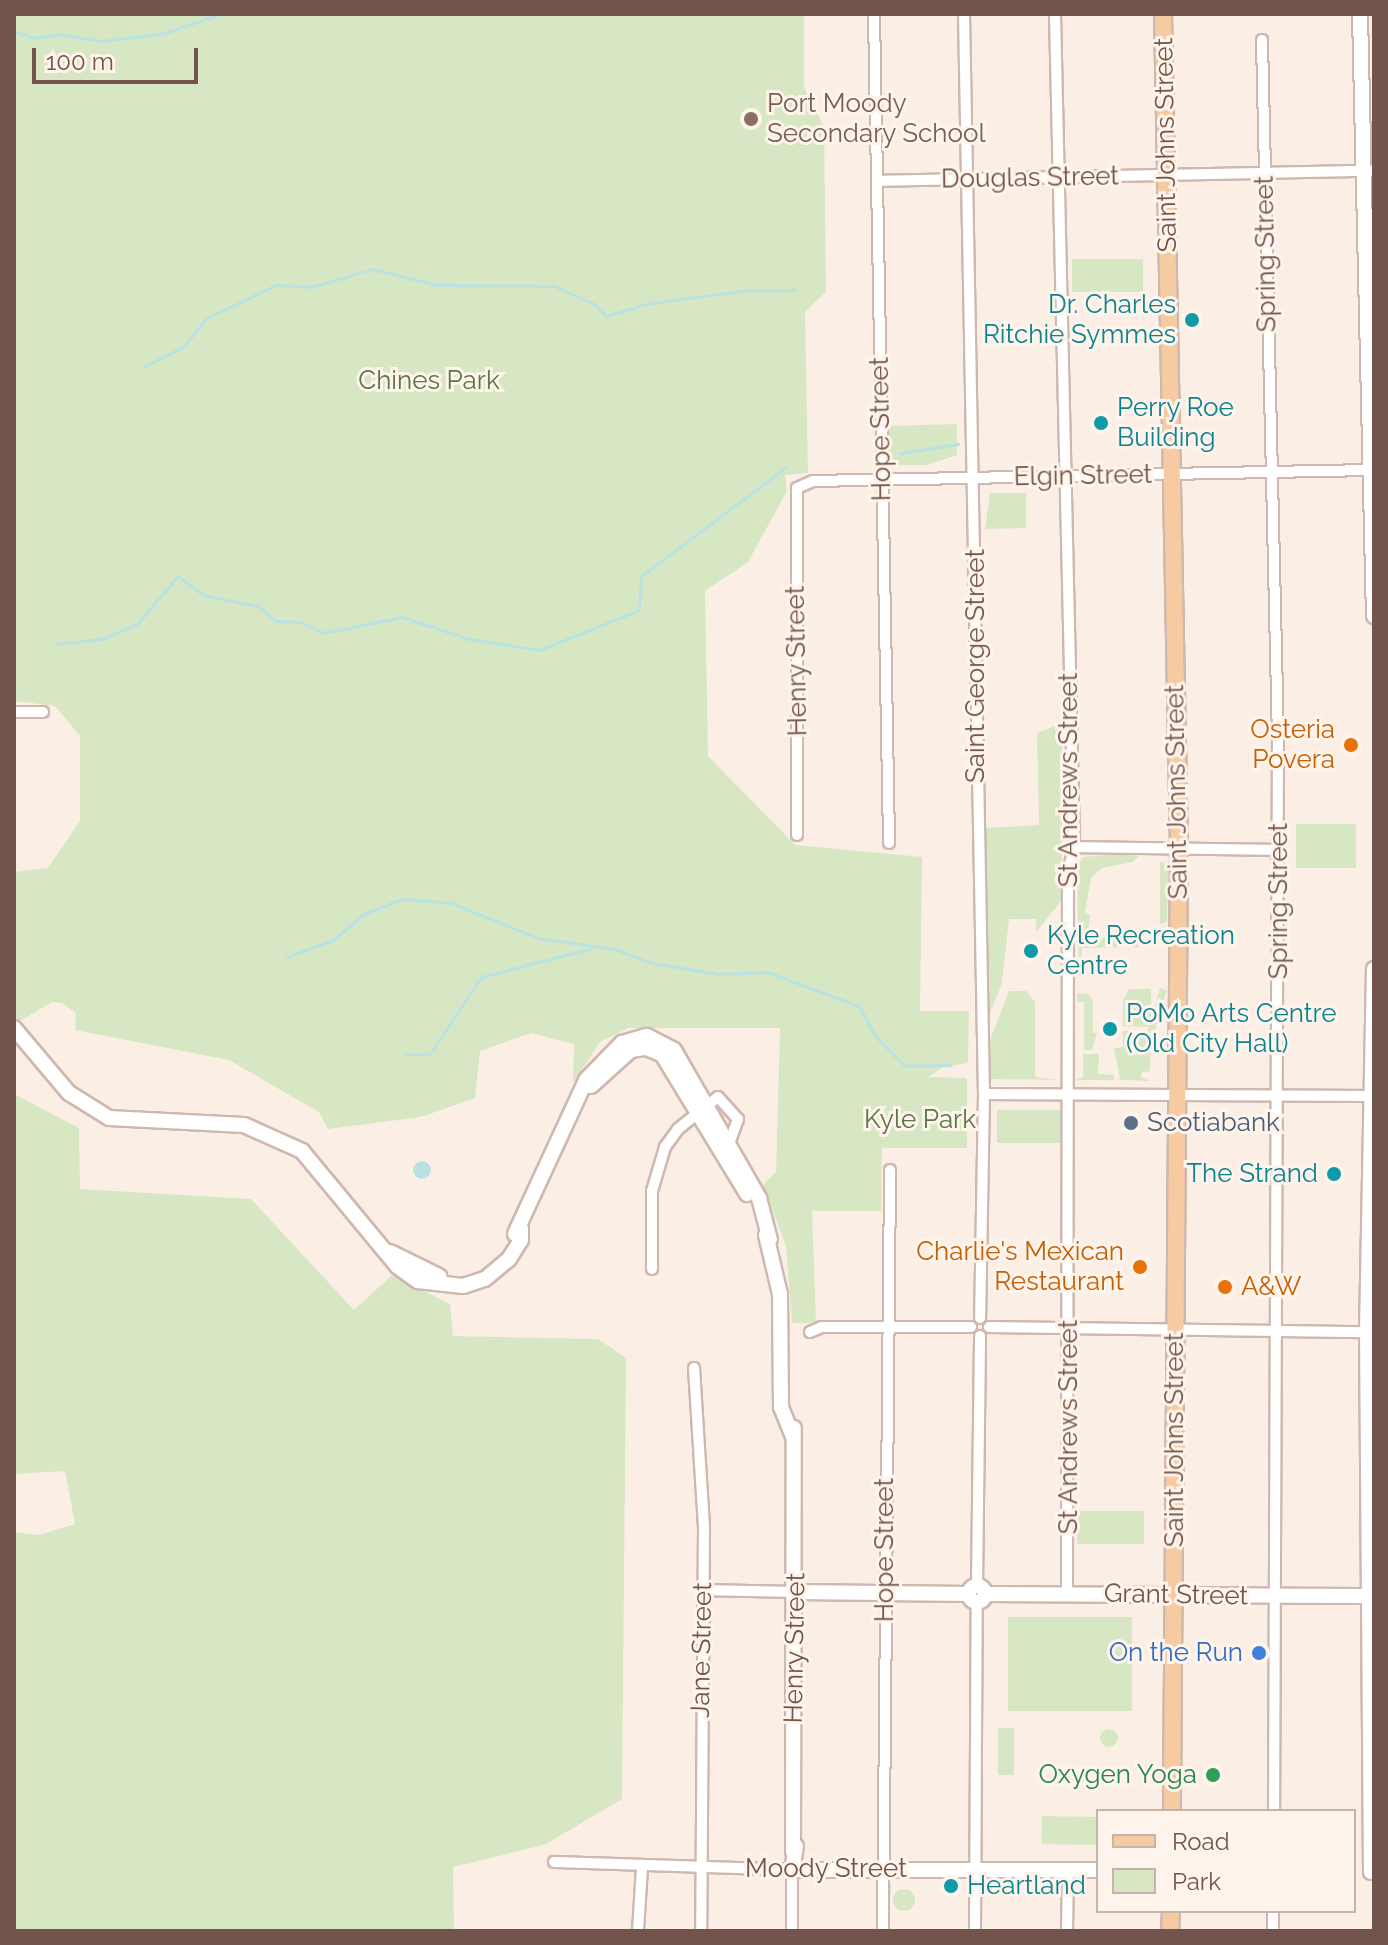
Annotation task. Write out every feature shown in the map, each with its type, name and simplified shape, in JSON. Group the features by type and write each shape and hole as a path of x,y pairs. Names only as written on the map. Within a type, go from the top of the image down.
{"main road":[{"name":"Saint Johns Street","path":"1163,14 1179,849 1172,1809"}],"street":[{"name":"Hope Street","path":"874,14 889,843"},
{"name":"Saint George Street","path":"964,14 984,1094 980,1162 980,1318"},
{"name":"St Andrews Street","path":"1055,14 1074,847 1068,872 1070,1328 1067,1594"},
{"path":"1360,14 1369,171 1374,616"},
{"name":"Spring Street","path":"1262,40 1279,850 1274,1809"},
{"name":"Douglas Street","path":"877,181 1369,171"},
{"name":"Elgin Street","path":"797,488 813,481 1370,470"},
{"name":"Henry Street","path":"797,488 797,835"},
{"path":"14,712 43,712"},
{"path":"1074,847 1279,850"},
{"path":"1372,1872 1366,1596 1374,969"},
{"path":"14,1028 67,1085 69,1093 122,1122 141,1120 244,1125 297,1151 390,1252 406,1275 463,1286 485,1279 509,1259 521,1240 521,1228 587,1088 624,1054 651,1049 673,1067 729,1144 759,1198 770,1240"},
{"path":"984,1094 1370,1096"},
{"path":"652,1269 655,1173 672,1137 702,1108 724,1099 738,1119 729,1144"},
{"path":"702,1108 770,1240"},
{"name":"Hope Street","path":"883,1931 890,1170"},
{"name":"Henry Street","path":"770,1240 780,1294 781,1361 777,1370 781,1407 793,1437 797,1462 792,1870 792,1886 796,1895 792,1898 792,1931"},
{"path":"810,1332 822,1327 971,1327 980,1318 989,1327 1367,1332"},
{"path":"971,1327 980,1336"},
{"path":"975,1931 980,1336 989,1327"},
{"name":"Jane Street","path":"694,1368 704,1529 701,1931"},
{"name":"Grant Street","path":"703,1590 1174,1597 1366,1596"},
{"name":"Moody Street","path":"554,1862 792,1870 1096,1870"},
{"path":"638,1931 642,1867"},
{"path":"1067,1931 1068,1870"}],"green space":[{"name":"Chines Park","path":"14,14 804,14 804,87 824,127 826,292 805,312 808,473 785,475 787,491 748,562 705,591 708,756 795,845 922,857 920,1011 969,1011 968,1063 943,1067 928,1077 967,1078 967,1148 882,1148 881,1211 812,1211 816,1323 792,1323 786,1246 763,1185 776,1172 780,1028 629,1028 600,1042 573,1083 574,1044 531,1033 480,1051 475,1098 421,1117 328,1129 319,1112 229,1060 75,1030 76,1013 62,1003 52,1002 20,1021 14,1017 14,872 48,868 80,821 80,736 55,706 14,701"},
{"path":"1072,259 1143,259 1143,292 1072,292"},
{"path":"957,424 957,455 927,465 898,465 889,456 888,426"},
{"path":"990,493 1026,493 1026,528 985,529"},
{"path":"1062,723 1062,900 1036,932 1036,919 1009,919 1002,983 987,1021 986,828 1039,825 1037,733"},
{"path":"1296,824 1356,824 1356,868 1296,868"},
{"path":"1131,853 1139,856 1133,862 1102,868 1091,878 1085,912 1090,915 1088,933 1095,938 1136,939 1139,947 1082,948 1079,980 1077,867 1083,857"},
{"path":"1160,862 1167,862 1168,878 1167,922 1160,924"},
{"path":"1160,988 1167,990 1143,1072 1137,1070"},
{"path":"1129,989 1151,989 1151,1027 1123,1026 1123,1001"},
{"path":"1009,991 1026,991 1035,1002 1035,1077 1059,1080 991,1079 988,1045"},
{"path":"1077,993 1088,994 1093,1000 1093,1033 1097,1033 1092,1050 1084,1050 1084,1002 1077,1002"},
{"path":"1133,1030 1138,1035 1151,1030 1150,1072 1142,1071 1141,1077 1150,1081 1120,1080 1114,1048 1123,1047 1123,1031"},
{"path":"1083,1054 1099,1054 1098,1074 1114,1075 1114,1080 1076,1080 1083,1077"},
{"path":"14,1094 79,1128 80,1189 251,1199 354,1310 392,1275 450,1304 453,1336 598,1339 626,1358 622,1799 546,1844 453,1867 454,1931 14,1931 14,1532 39,1535 75,1524 65,1471 14,1474"},
{"path":"997,1110 1063,1110 1063,1143 997,1143"},
{"path":"1077,1511 1144,1511 1144,1544 1077,1544"},
{"path":"1008,1617 1132,1617 1132,1711 1008,1711"},
{"path":"998,1728 1014,1728 1014,1775 998,1775"},
{"path":"1105,1729 1113,1729 1118,1738 1116,1745 1105,1747 1100,1742 1100,1734"},
{"path":"1042,1816 1096,1817 1096,1845 1042,1844"},
{"path":"904,1889 915,1900 904,1911 893,1900"}],"water":[{"path":"422,1161 431,1170 422,1179 413,1170"}],"waterway":[{"path":"14,31 33,38 60,34 101,41 165,33 220,14"},
{"path":"145,366 184,346 207,318 276,285 311,287 372,269 437,285 554,286 594,304 606,316 646,304 747,290 795,290"},
{"path":"901,453 958,444"},
{"path":"57,644 101,639 136,625 178,576 203,595 258,606 276,621 300,622 324,633 402,617 469,639 540,650 639,610 641,576 786,467"},
{"path":"286,957 333,940 364,914 402,899 451,903 538,938 615,949 652,963 718,974 767,972 859,1006 875,1036 905,1066 950,1065"},
{"path":"406,1054 430,1054 481,977 589,949"},
{"path":"888,1900 889,1885"}],"place":[{"name":"Port Moody Secondary School","path":"751,119"},
{"name":"Dr. Charles Ritchie Symmes","path":"1192,320"},
{"name":"Perry Roe Building","path":"1101,423"},
{"name":"Osteria Povera","path":"1351,745"},
{"name":"Kyle Recreation Centre","path":"1031,951"},
{"name":"PoMo Arts Centre (Old City Hall)","path":"1110,1029"},
{"name":"Scotiabank","path":"1131,1123"},
{"name":"The Strand","path":"1334,1174"},
{"name":"Charlie's Mexican Restaurant","path":"1140,1267"},
{"name":"A&W","path":"1225,1287"},
{"name":"On the Run","path":"1259,1653"},
{"name":"Oxygen Yoga","path":"1213,1775"},
{"name":"Heartland","path":"951,1886"}],"park label":[{"name":"Kyle Park","path":"920,1120"}]}
